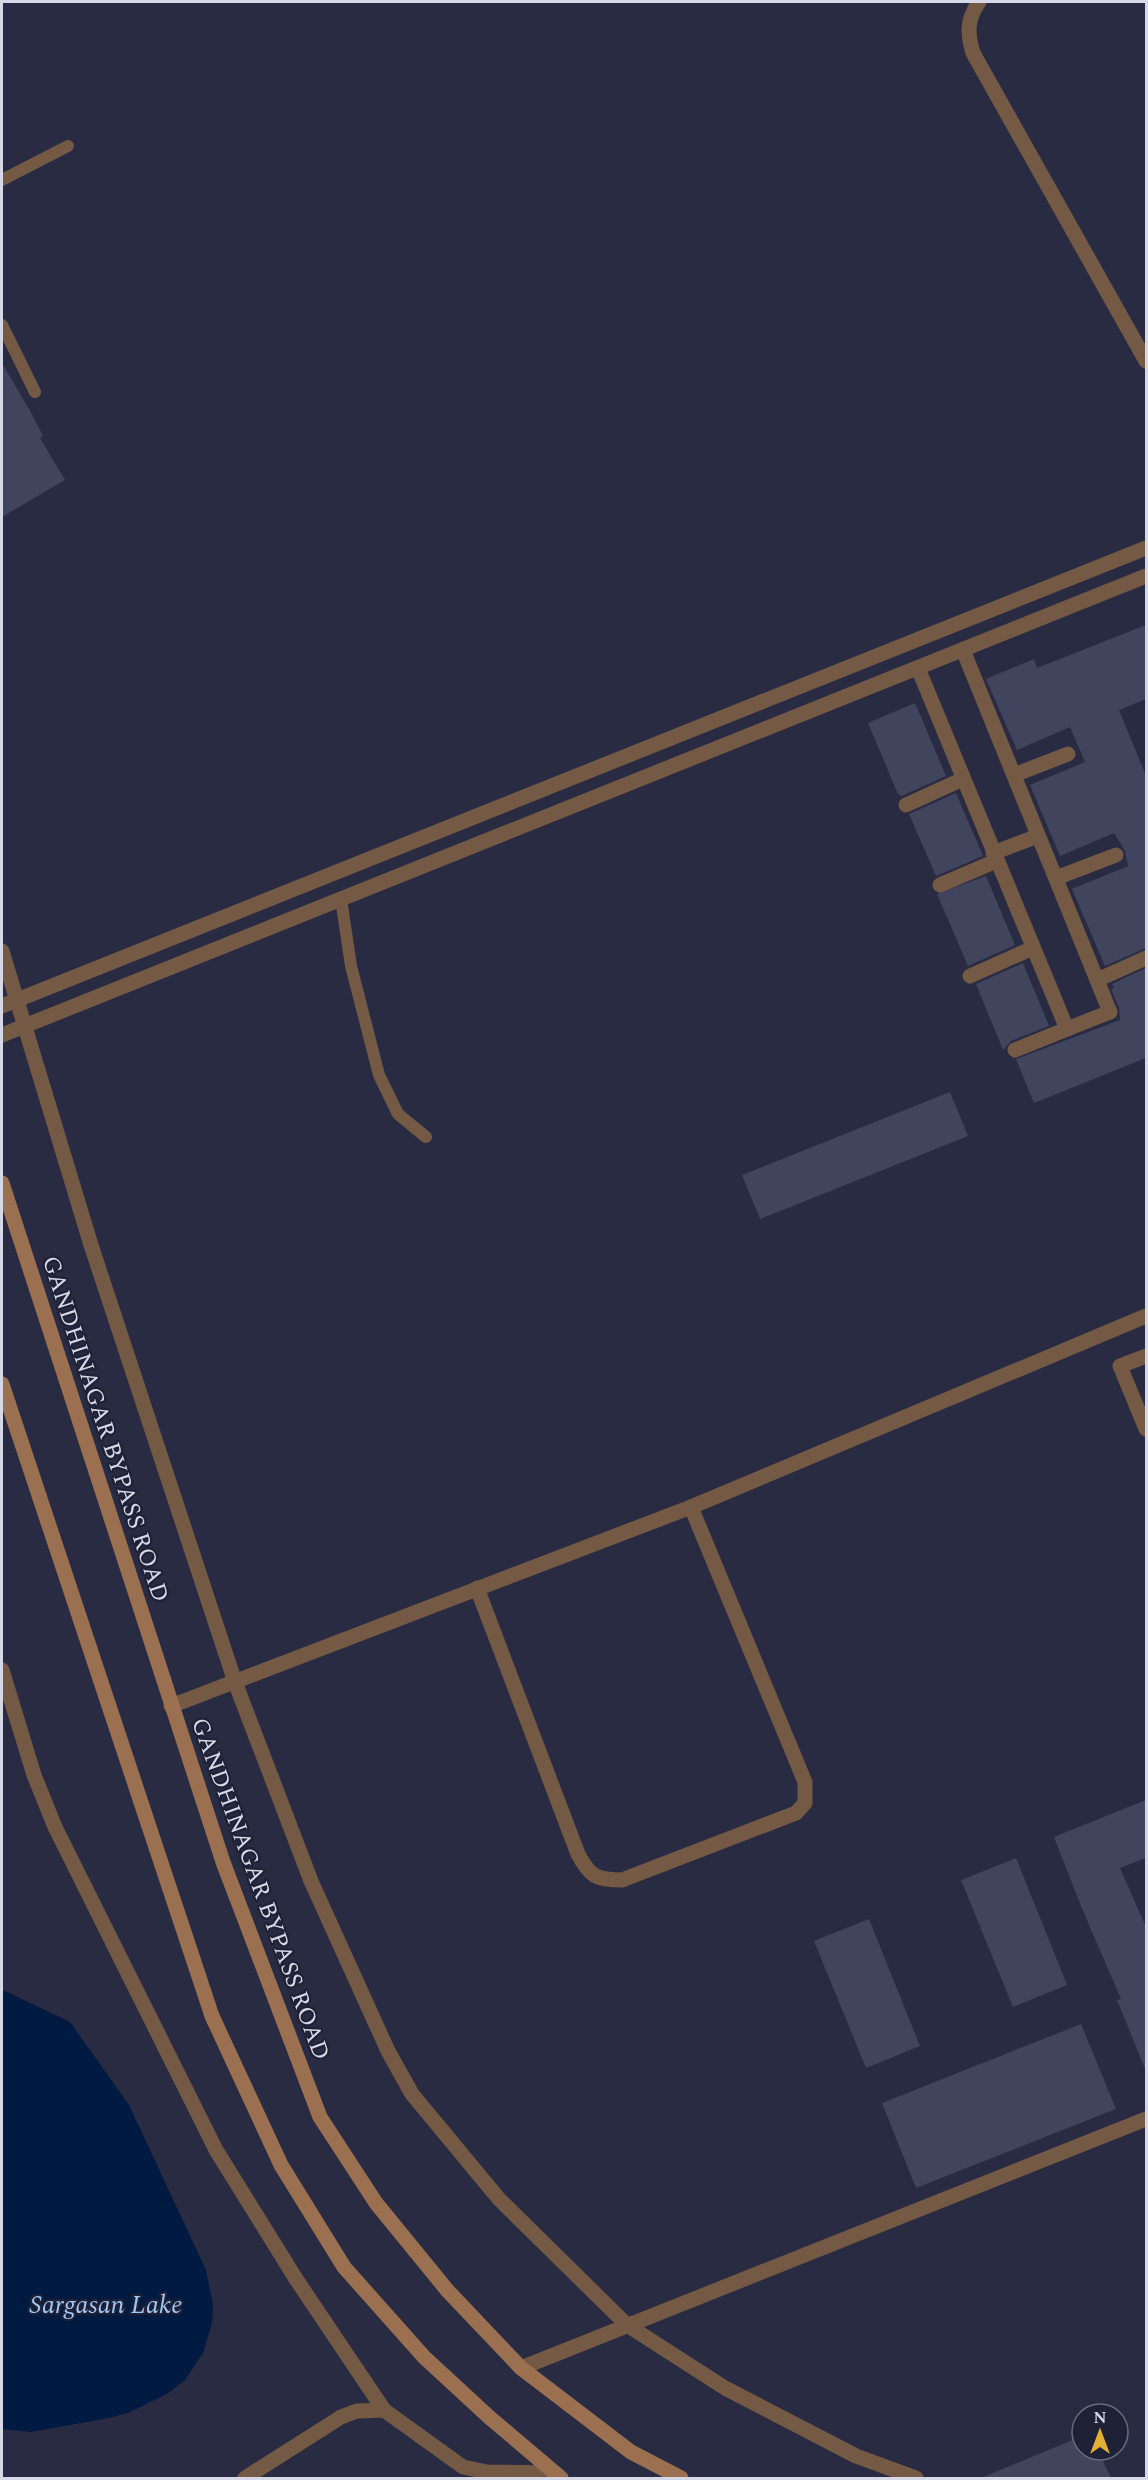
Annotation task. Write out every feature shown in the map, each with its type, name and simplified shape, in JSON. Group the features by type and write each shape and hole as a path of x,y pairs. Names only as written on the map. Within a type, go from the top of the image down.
{"main road":[{"name":"GANDHINAGAR BYPASS ROAD","path":"2,1183 223,1862 320,2117 376,2203 447,2290 521,2368 631,2452 681,2478"},
{"path":"2,1384 212,2016 281,2165 344,2267 424,2356 557,2476"}],"street":[{"path":"979,2 971,14 968,34 973,52 1146,361"},
{"path":"9,1004 1146,548"},
{"path":"2,1035 1146,576"},
{"path":"963,650 1110,1012 1015,1050"},
{"path":"918,668 994,857 1067,1029"},
{"path":"1014,775 1068,754"},
{"path":"906,805 963,779"},
{"path":"940,885 1038,836"},
{"path":"1056,878 1116,855"},
{"path":"970,976 1033,948"},
{"path":"2,951 9,1004 22,1026 90,1245 235,1682 311,1881 388,2051 412,2094 499,2199 627,2325 725,2388 856,2456 916,2478"},
{"path":"1097,980 1146,958"},
{"path":"171,1706 691,1507 1146,1317"},
{"path":"1146,1356 1120,1366 1146,1429"},
{"path":"477,1588 578,1854 586,1869 601,1880 622,1880 796,1813 806,1803 804,1782 691,1507"},
{"path":"2,1670 34,1775 55,1827 216,2150 296,2279 384,2410 477,2478"},
{"path":"521,2368 1146,2119"},
{"path":"245,2478 341,2417 357,2411 384,2410"},
{"path":"463,2467 488,2472 557,2476"}],"lane":[{"path":"2,180 68,146"},
{"path":"2,325 35,392"},
{"path":"341,899 351,966 379,1075 398,1114 426,1137"}],"water":[{"name":"Sargasan Lake","path":"5,1991 70,2022 129,2105 206,2270 213,2305 212,2323 203,2353 185,2380 167,2394 128,2413 31,2432 2,2429 2,1992"}],"building":[{"path":"2,363 43,436 40,438 65,480 2,517"},
{"path":"1146,625 1146,699 1119,710 1146,776 1146,948 1105,966 1072,889 1128,866 1125,851 1114,833 1060,856 1030,785 1085,762 1070,727 1017,750 986,679 1034,659 1037,668"},
{"path":"915,703 946,776 902,796 898,794 868,723"},
{"path":"956,793 983,856 936,876 909,814"},
{"path":"986,876 1015,945 968,966 937,894"},
{"path":"1023,963 1049,1026 1011,1041 1003,1050 976,984"},
{"path":"1146,968 1146,1058 1034,1103 1016,1059 1120,1020 1119,1008 1111,989 1114,988 1112,984"},
{"path":"950,1092 968,1136 760,1219 742,1175"},
{"path":"1146,1800 1146,1858 1120,1868 1146,1927 1146,2071 1117,2000 1121,1999 1054,1837"},
{"path":"1016,1858 1067,1985 1013,2007 961,1880"},
{"path":"869,1919 920,2046 866,2068 814,1941"},
{"path":"1081,2024 1116,2109 916,2188 882,2103"},
{"path":"1070,2441 1070,2462 1104,2462 1111,2478 981,2478"}]}
